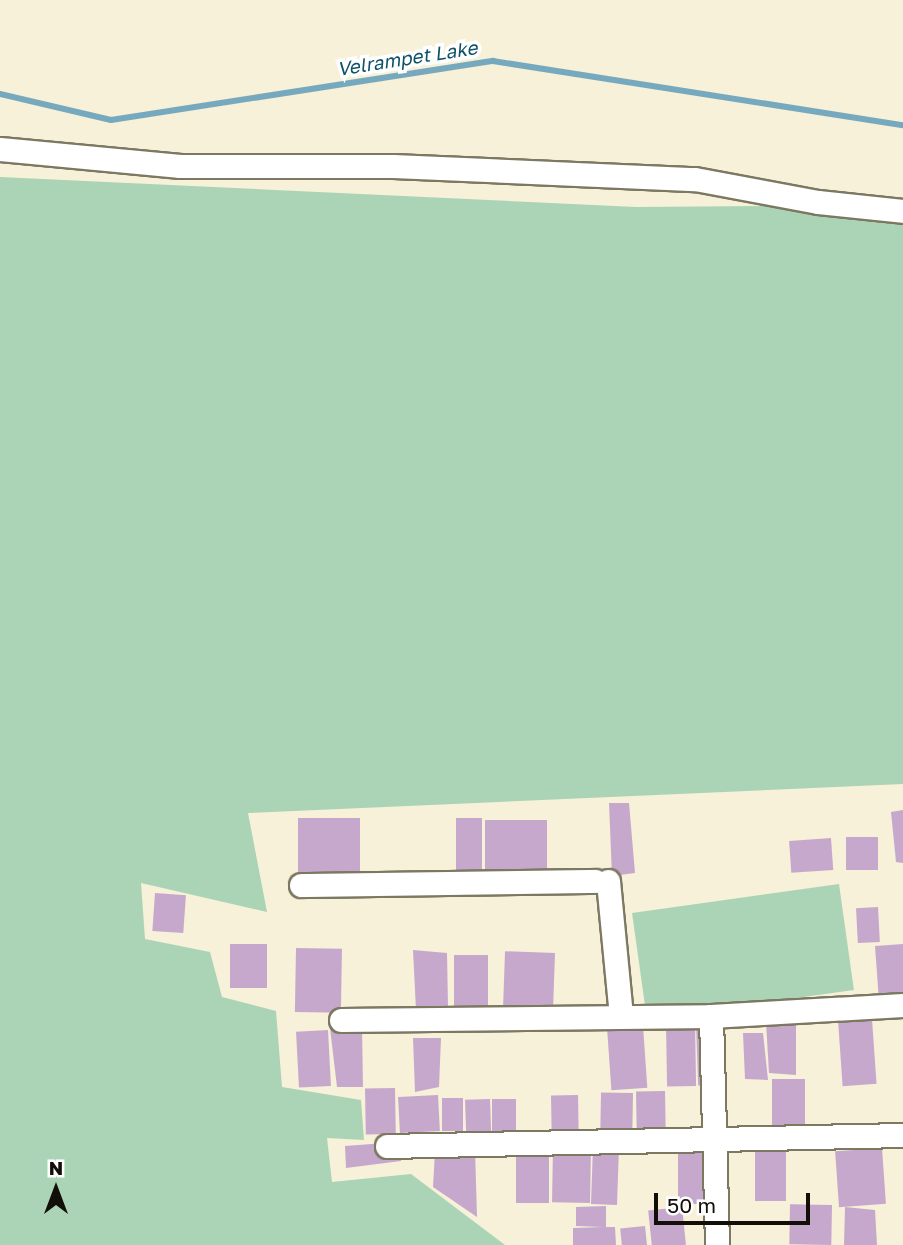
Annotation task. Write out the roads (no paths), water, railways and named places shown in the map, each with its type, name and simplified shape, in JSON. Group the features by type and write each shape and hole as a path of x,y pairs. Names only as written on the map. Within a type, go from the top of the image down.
{"street":[{"path":"0,149 180,166 393,166 695,179 818,202 903,212"},
{"path":"301,885 601,881 621,1016"},
{"path":"341,1020 711,1016 903,1005"},
{"path":"711,1016 717,1245"},
{"path":"387,1146 903,1135"}],"waterway":[{"name":"Velrampet Lake","path":"0,94 111,120 493,61 903,125"}]}
